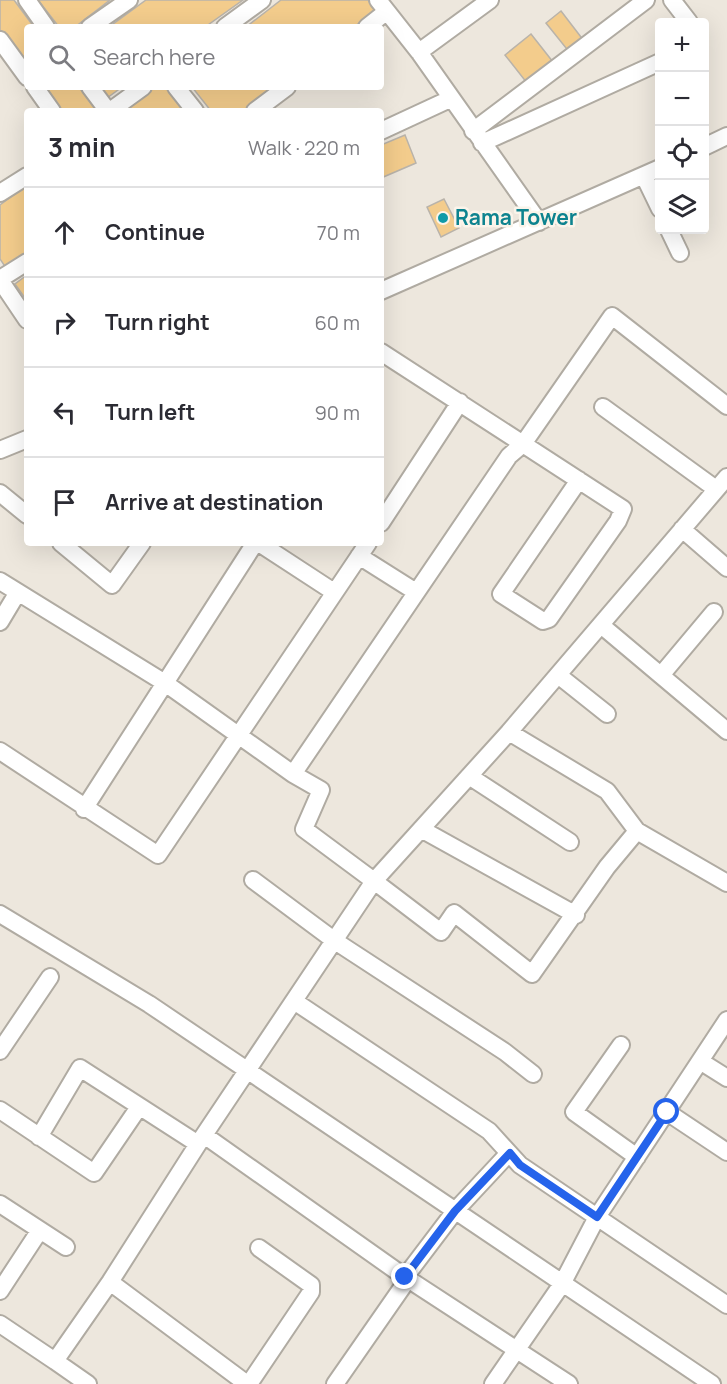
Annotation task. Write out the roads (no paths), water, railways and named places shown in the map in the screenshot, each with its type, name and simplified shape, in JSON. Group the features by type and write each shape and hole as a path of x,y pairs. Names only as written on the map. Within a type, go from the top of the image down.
{"street":[{"path":"27,0 44,24"},
{"path":"94,24 129,0"},
{"path":"229,24 262,0"},
{"path":"419,52 490,0"},
{"path":"478,137 646,0"},
{"path":"672,0 686,18"},
{"path":"369,24 382,6 419,52 539,222"},
{"path":"0,40 24,72"},
{"path":"478,137 655,64"},
{"path":"37,90 50,108"},
{"path":"92,90 107,108"},
{"path":"113,108 139,90"},
{"path":"178,90 193,108"},
{"path":"259,108 283,90"},
{"path":"384,130 450,99"},
{"path":"709,145 727,136"},
{"path":"384,290 652,172"},
{"path":"0,193 24,178"},
{"path":"671,234 680,253"},
{"path":"24,264 0,280 24,316"},
{"path":"293,774 416,592 444,555 509,456 523,444 612,316 727,406"},
{"path":"384,355 460,402 523,444 579,480 623,509 618,521 549,620 543,621 501,594 579,480"},
{"path":"384,518 460,402"},
{"path":"55,1360 110,1282 201,1139 374,881 510,732 721,483 603,407"},
{"path":"0,450 24,440"},
{"path":"0,493 24,513"},
{"path":"682,529 727,568"},
{"path":"65,546 112,585 140,546"},
{"path":"84,809 255,546"},
{"path":"262,546 334,592"},
{"path":"0,751 84,809 158,855 363,549 416,592"},
{"path":"0,581 165,683 240,734 293,774 321,790 304,829 441,932 454,913 532,974 576,915 607,867 636,831"},
{"path":"0,622 18,592"},
{"path":"662,674 714,612"},
{"path":"601,625 727,731"},
{"path":"558,675 607,714"},
{"path":"510,732 607,791 636,831 727,883"},
{"path":"470,776 570,842"},
{"path":"421,829 576,915"},
{"path":"253,880 334,940 505,1052 533,1074"},
{"path":"0,914 149,1004 712,1384"},
{"path":"0,1051 50,977"},
{"path":"294,1001 489,1131 520,1165 727,1305"},
{"path":"494,1384 562,1284 597,1217 727,1020"},
{"path":"621,1045 574,1112 637,1157"},
{"path":"700,1061 727,1078"},
{"path":"39,1137 80,1068 139,1107 201,1139 479,1328 518,1348 569,1384"},
{"path":"0,1110 94,1173 139,1107"},
{"path":"667,1112 727,1152"},
{"path":"336,1384 455,1211 510,1153"},
{"path":"0,1204 66,1247"},
{"path":"0,1290 40,1230"},
{"path":"110,1282 248,1384 311,1292 311,1285 259,1248"},
{"path":"0,1324 88,1384"}],"place":[{"name":"Rama Tower","path":"443,218"}]}
